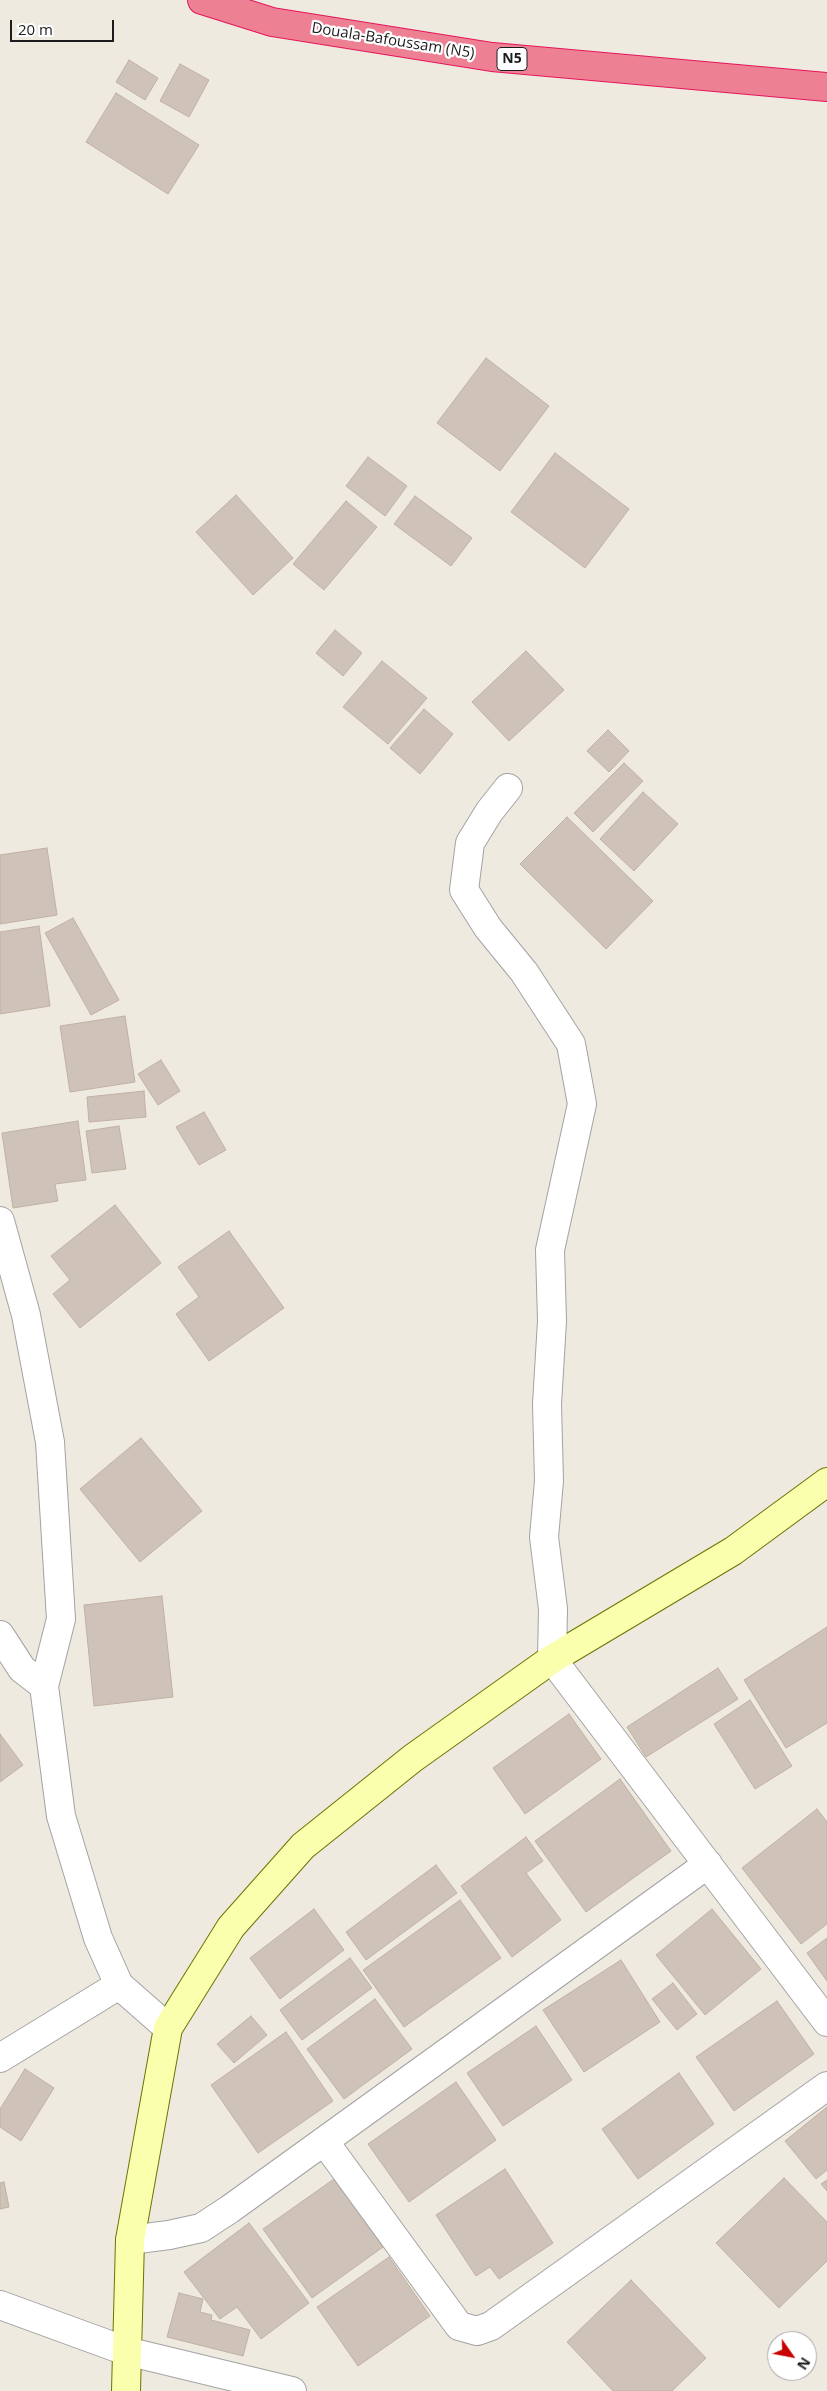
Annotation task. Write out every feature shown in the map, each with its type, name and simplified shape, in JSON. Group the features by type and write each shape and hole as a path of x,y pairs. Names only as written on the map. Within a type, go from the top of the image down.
{"highway":[{"name":"Douala-Bafoussam (N5)","path":"202,0 272,22 492,57 827,87"}],"street":[{"path":"508,788 489,812 470,843 464,890 488,928 524,972 571,1044 582,1104 550,1250 552,1321 547,1404 549,1482 544,1537 553,1609 552,1659 827,2022"},
{"path":"0,1221 26,1315 50,1442 61,1619 44,1686 61,1816 98,1938 119,1985 168,2028"},
{"path":"126,2391 130,2240 168,2028 231,1927 303,1846 413,1758 552,1659 733,1551 827,1482"},
{"path":"0,1635 22,1669 44,1686"},
{"path":"130,2240 169,2235 200,2228 230,2209 708,1864"},
{"path":"0,2058 119,1985"},
{"path":"324,2141 459,2326 477,2331 491,2326 827,2086"},
{"path":"0,2305 126,2351 292,2391"}],"building":[{"path":"129,60 158,78 145,100 116,82"},
{"path":"180,64 209,80 189,117 160,101"},
{"path":"116,93 199,145 168,194 86,142"},
{"path":"486,358 549,406 500,471 437,423"},
{"path":"555,453 629,509 585,568 511,512"},
{"path":"368,457 407,486 385,516 346,486"},
{"path":"236,495 293,558 253,595 196,532"},
{"path":"415,496 472,538 451,566 394,524"},
{"path":"346,501 377,527 324,590 293,564"},
{"path":"335,630 362,653 343,676 316,653"},
{"path":"526,651 564,690 509,741 472,702"},
{"path":"382,661 427,698 388,744 343,707"},
{"path":"424,709 453,734 420,774 390,748"},
{"path":"608,730 629,751 609,772 587,751"},
{"path":"624,763 643,781 593,832 574,813"},
{"path":"643,792 678,824 634,871 600,839"},
{"path":"567,817 653,901 606,949 520,864"},
{"path":"47,848 57,915 0,924 0,855"},
{"path":"73,918 119,1000 91,1015 45,933"},
{"path":"39,926 50,1006 0,1014 0,932"},
{"path":"125,1016 135,1082 70,1092 60,1026"},
{"path":"161,1060 180,1091 158,1105 138,1074"},
{"path":"144,1091 146,1117 89,1122 87,1097"},
{"path":"204,1112 226,1150 199,1165 176,1127"},
{"path":"78,1121 86,1180 55,1184 58,1201 13,1208 2,1133"},
{"path":"119,1126 126,1169 92,1173 86,1131"},
{"path":"115,1205 161,1263 80,1328 53,1294 70,1280 51,1256"},
{"path":"229,1231 284,1308 209,1361 176,1314 199,1297 178,1267"},
{"path":"141,1438 202,1511 140,1562 80,1489"},
{"path":"162,1596 173,1697 94,1706 84,1605"},
{"path":"827,1627 827,1723 786,1748 744,1680"},
{"path":"718,1668 738,1699 646,1757 627,1727"},
{"path":"750,1700 792,1766 755,1789 714,1724"},
{"path":"569,1714 601,1759 525,1814 493,1768"},
{"path":"0,1734 23,1765 0,1782"},
{"path":"620,1779 671,1851 586,1912 535,1841"},
{"path":"817,1809 827,1822 827,1924 801,1944 742,1868"},
{"path":"526,1837 543,1861 526,1873 561,1920 512,1957 461,1886"},
{"path":"436,1865 457,1893 366,1960 346,1932"},
{"path":"460,1900 501,1958 404,2027 363,1970"},
{"path":"314,1909 344,1950 280,1999 250,1958"},
{"path":"712,1909 761,1969 705,2015 656,1955"},
{"path":"827,1938 827,1981 807,1953"},
{"path":"350,1958 372,1988 302,2040 280,2010"},
{"path":"621,1960 660,2022 584,2072 543,2010"},
{"path":"673,1983 697,2014 677,2030 652,1999"},
{"path":"375,1999 412,2049 344,2099 307,2049"},
{"path":"777,2001 814,2054 734,2111 696,2057"},
{"path":"251,2016 267,2035 234,2063 217,2044"},
{"path":"536,2026 572,2080 503,2126 467,2073"},
{"path":"286,2032 333,2101 258,2153 211,2085"},
{"path":"25,2069 54,2088 21,2141 0,2127 0,2109"},
{"path":"679,2073 714,2124 638,2179 602,2129"},
{"path":"456,2082 496,2140 409,2202 368,2144"},
{"path":"827,2107 827,2170 816,2179 785,2141"},
{"path":"505,2169 553,2243 499,2279 490,2267 476,2276 436,2215"},
{"path":"784,2178 827,2222 827,2261 779,2308 716,2243"},
{"path":"334,2179 383,2247 312,2298 263,2229"},
{"path":"827,2180 827,2191 821,2184"},
{"path":"4,2182 9,2207 0,2209 0,2183"},
{"path":"249,2223 309,2303 261,2339 237,2307 220,2319 184,2272"},
{"path":"389,2257 430,2316 358,2366 317,2307"},
{"path":"631,2280 706,2358 672,2391 613,2391 567,2342"},
{"path":"179,2293 203,2299 200,2312 212,2315 211,2320 250,2330 243,2356 167,2337"}]}
